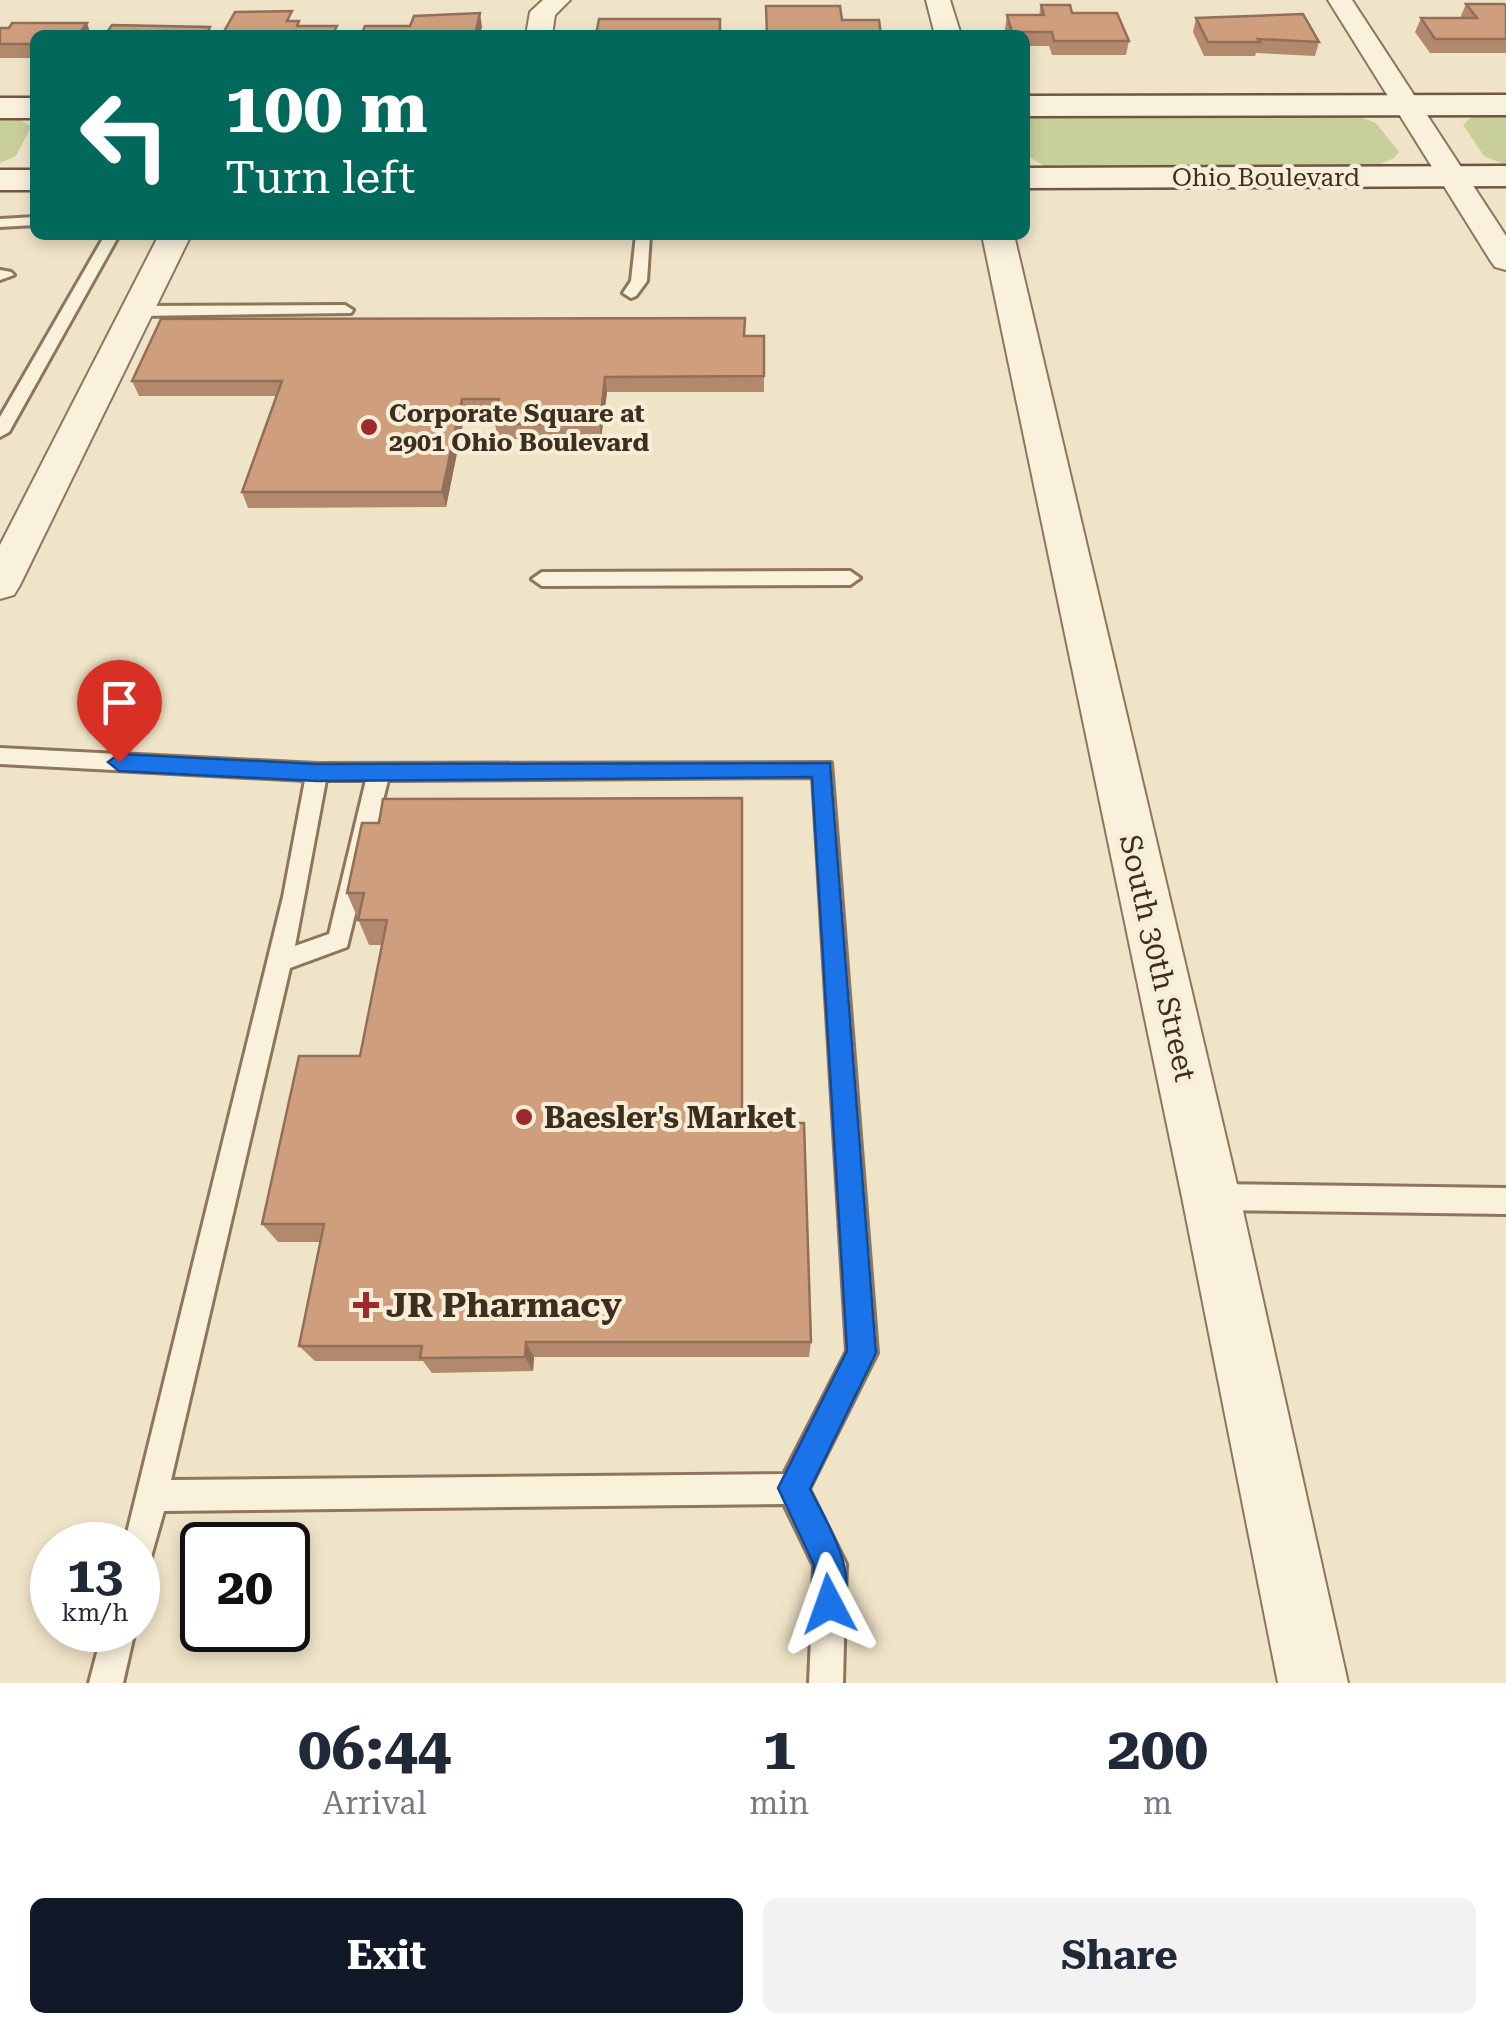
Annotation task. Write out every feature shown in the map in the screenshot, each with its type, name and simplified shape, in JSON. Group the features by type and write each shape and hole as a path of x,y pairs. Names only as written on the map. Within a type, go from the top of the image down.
{"street":[{"path":"540,30 544,12 558,0"},
{"path":"938,0 947,30"},
{"path":"1340,0 1506,260"},
{"path":"1030,106 1506,106"},
{"path":"0,108 30,108"},
{"name":"Ohio Boulevard","path":"1030,178 1506,176"},
{"path":"0,180 30,180"},
{"path":"0,585 173,240"},
{"name":"South 30th Street","path":"999,240 1211,1197 1313,1683"}],"lane":[{"path":"0,223 30,222"},
{"path":"0,432 109,240"},
{"path":"631,293 639,281 643,240"},
{"path":"137,312 345,310"},
{"path":"542,579 850,578"},
{"path":"0,756 317,772 823,768 862,1353 794,1488"},
{"path":"145,1522 295,897 317,772"},
{"path":"279,962 339,940 379,772"},
{"path":"1211,1197 1506,1201"},
{"path":"151,1496 794,1488"},
{"path":"794,1488 830,1564 826,1683"},
{"path":"106,1683 114,1652"}],"green space":[{"path":"1352,114 1376,123 1399,152 1378,165 1044,166 1030,157 1033,116"},
{"path":"1473,115 1506,115 1506,165 1484,156 1463,125"},
{"path":"0,118 18,118 30,129 16,156 0,163"}],"building":[{"path":"1466,4 1504,4 1506,39 1435,39 1421,18 1477,18"},
{"path":"1041,5 1070,5 1072,13 1117,13 1129,41 1054,41 1052,32 1011,30 1007,15 1044,15"},
{"path":"766,6 840,6 842,20 879,20 880,30 767,30"},
{"path":"292,11 287,21 299,21 297,26 337,26 335,30 225,30 235,12"},
{"path":"480,13 476,30 363,30 365,26 410,26 414,16"},
{"path":"1303,14 1319,42 1208,42 1196,18"},
{"path":"599,19 720,19 720,30 597,30"},
{"path":"12,23 87,23 82,30 30,30 30,44 0,44 0,28 9,28"},
{"path":"112,25 210,27 208,30 108,30"},
{"name":"Corporate Square at 2901 Ohio Boulevard","path":"745,318 744,336 764,336 764,376 605,377 600,424 495,424 499,399 462,399 442,492 242,492 282,381 132,381 161,319"},
{"name":"Baesler's Market","path":"742,798 742,1123 804,1123 811,1342 526,1342 525,1357 420,1358 422,1346 299,1346 324,1224 262,1224 299,1056 360,1056 387,920 358,920 364,893 347,893 362,823 379,823 383,799"}],"place":[{"name":"Corporate Square at 2901 Ohio Boulevard","path":"369,427"},
{"name":"Baesler's Market","path":"524,1117"},
{"name":"JR Pharmacy","path":"366,1305"}],"route":[{"path":"119,762 317,772 823,768 862,1353 794,1488 830,1564 829,1604"}]}
